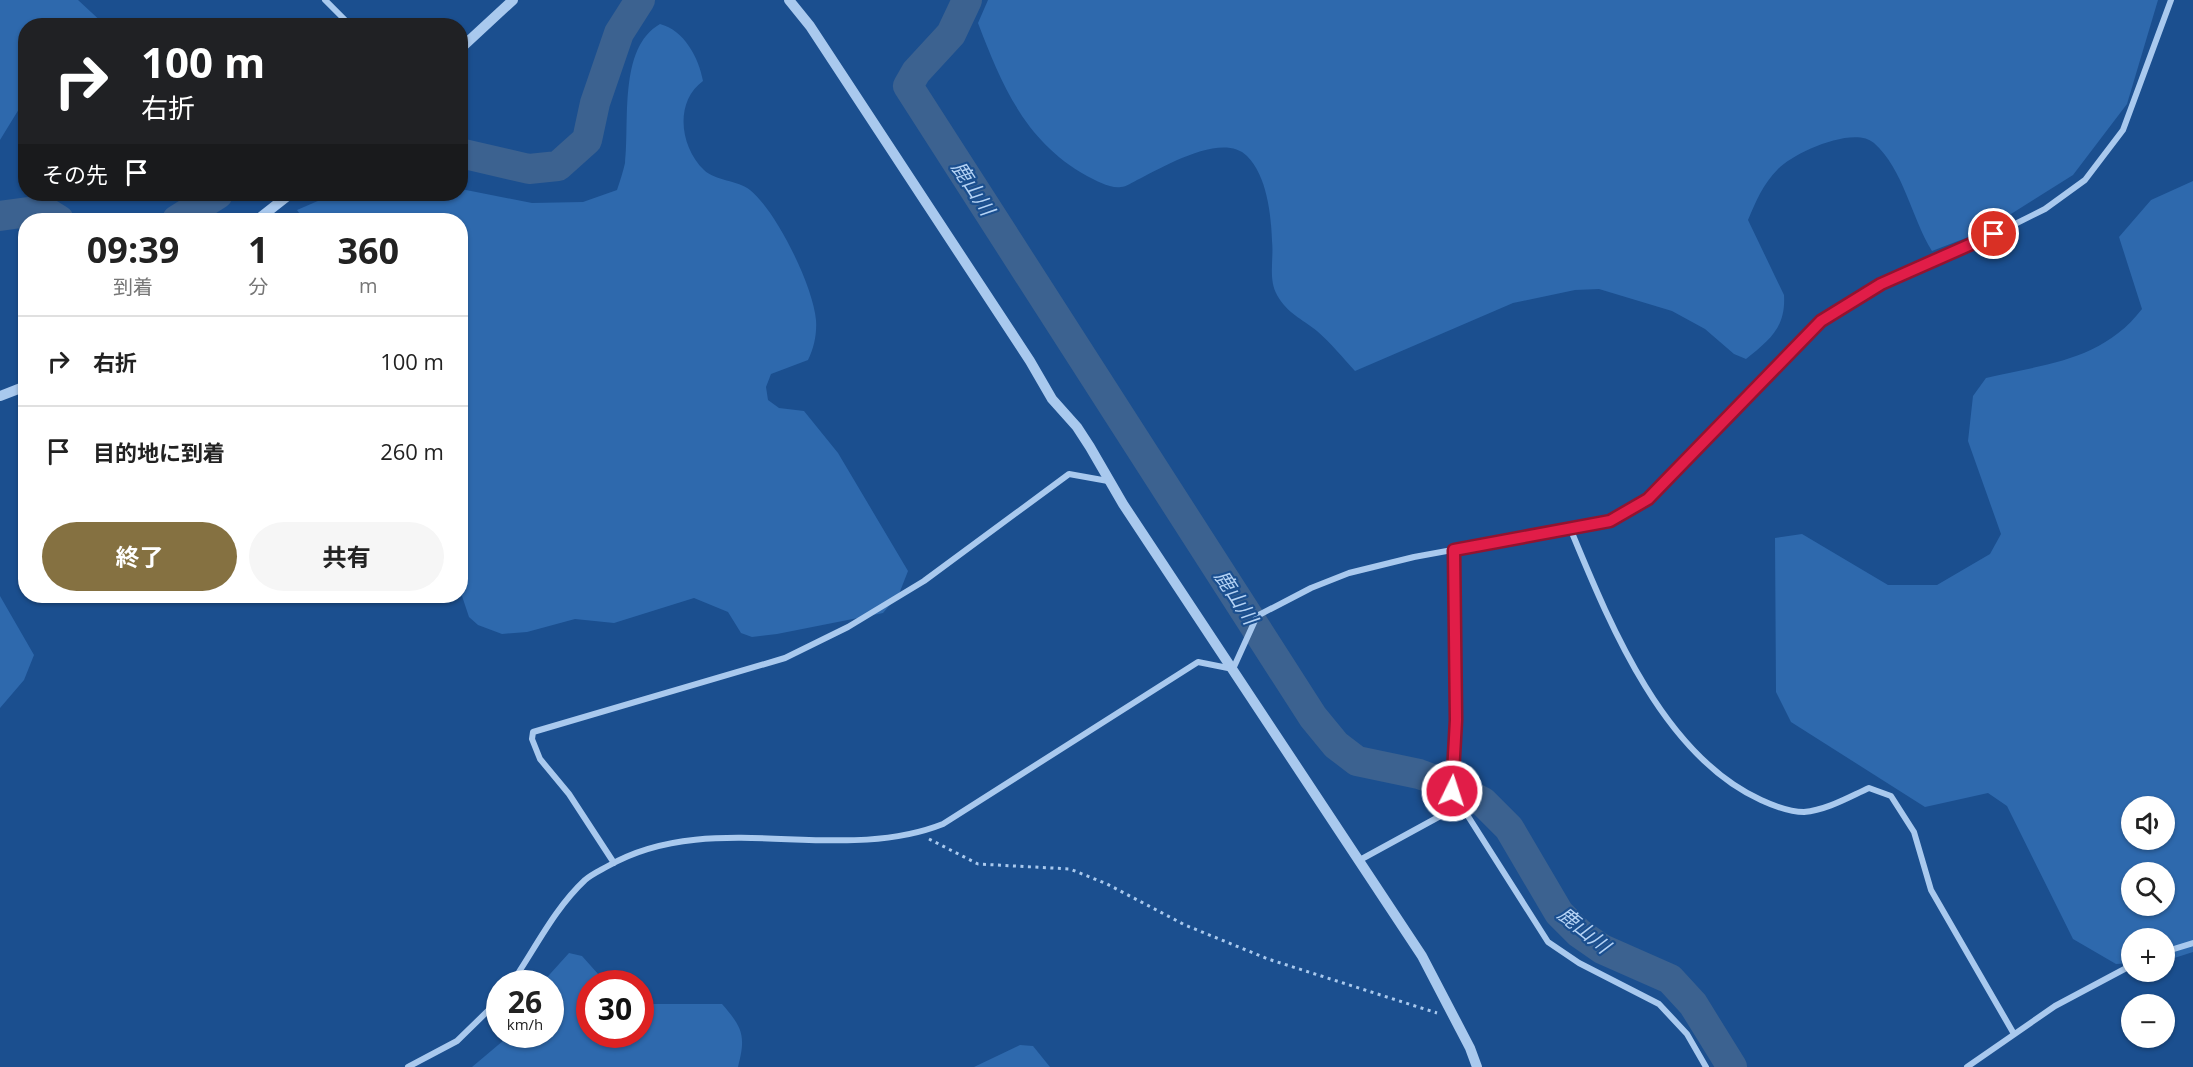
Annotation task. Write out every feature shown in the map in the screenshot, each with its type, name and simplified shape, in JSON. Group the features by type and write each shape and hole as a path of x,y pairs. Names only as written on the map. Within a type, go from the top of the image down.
{"street":[{"path":"325,0 343,18"},
{"path":"468,42 513,0"},
{"path":"789,0 810,26 1030,360 1052,399 1077,427 1108,481 1422,956 1456,1019 1477,1067"},
{"path":"1233,669 1257,616 1311,588 1349,573 1454,550 1610,521 1648,499 1821,321 1881,284 1977,243 2045,209 2085,180 2123,130 2171,0"},
{"path":"267,213 281,201"},
{"path":"0,396 18,389"},
{"path":"614,863 569,794 540,759 532,739 533,732 785,658 848,627 924,581 1070,474 1108,481"},
{"path":"1570,528 1620,643 1650,696 1679,733 1721,775 1748,794 1778,807 1803,812 1822,808 1869,788 1891,796 1914,832 1930,890 2014,1034"},
{"path":"1359,861 1444,814 1452,791 1455,749 1454,550"},
{"path":"520,970 566,900 587,878 633,852 663,844 710,838 886,839 919,834 943,824 1198,662 1233,669"},
{"path":"1452,791 1548,942 1580,963 1659,1004 1687,1034 1706,1067"},
{"path":"2175,949 2193,943"},
{"path":"1967,1067 2055,1006 2121,970"},
{"path":"408,1067 457,1041 486,1013"}],"path":[{"path":"919,834 978,864 1070,869 1107,884 1185,924 1268,959 1456,1019"}],"shaded area":[{"path":"0,0 78,0 97,18 18,18 18,111 0,140"},
{"path":"988,0 2158,0 2127,104 2073,175 1984,231 1932,251 1893,166 1874,143 1865,138 1853,137 1824,143 1797,156 1778,169 1764,187 1748,220 1784,295 1784,306 1779,325 1769,339 1746,359 1734,354 1705,329 1672,311 1599,289 1575,290 1513,303 1355,371 1322,336 1285,307 1277,295 1272,276 1271,230 1267,196 1254,164 1247,156 1236,149 1208,149 1176,161 1123,187 1108,185 1087,176 1047,146 1018,110 996,69 978,23"},
{"path":"660,24 676,32 689,46 698,63 703,81 694,90 684,112 685,137 690,149 696,160 709,174 750,190 782,232 801,270 816,320 813,346 808,360 771,374 766,387 768,400 779,408 804,411 838,453 908,571 899,594 883,613 752,637 741,633 728,612 694,598 614,623 575,619 527,632 502,634 478,625 469,617 464,603 468,603 468,213 299,213 297,210 318,201 468,201 468,190 532,203 583,202 617,190 625,163 627,107 632,68 638,50 647,35"},
{"path":"2193,181 2193,952 2175,958 2175,928 2121,928 2121,964 2116,964 2073,939 2007,806 1988,793 1925,807 1791,722 1776,692 1775,538 1802,534 1888,585 1937,585 1990,554 2001,534 1968,441 1973,396 1986,378 2051,364 2091,350 2109,340 2142,309 2119,237 2151,200"},
{"path":"0,596 34,655 24,680 0,708"},
{"path":"569,953 582,956 594,970 576,970 576,1048 654,1048 654,1004 722,1004 741,1033 742,1047 738,1067 472,1067 495,1048 564,1048 564,970 554,970"},
{"path":"1020,1045 1033,1046 1050,1067 974,1067"}],"waterway":[{"name":"鹿山川","path":"468,155 529,169 558,166 587,140 595,103 619,33 640,0"},
{"name":"鹿山川","path":"967,0 951,34 916,72 908,86 1313,717 1336,745 1357,761 1419,774 1454,787 1483,802 1509,828 1559,913 1579,933 1602,949 1670,979 1693,1004 1732,1067"},
{"name":"鹿山川","path":"188,213 207,201"},
{"name":"鹿山川","path":"22,213 43,210 48,213"},
{"name":"鹿山川","path":"0,216 18,213"}],"route":[{"path":"1452,791 1456,720 1454,550 1481,543 1610,521 1648,499 1821,321 1881,284 1994,234"}]}
